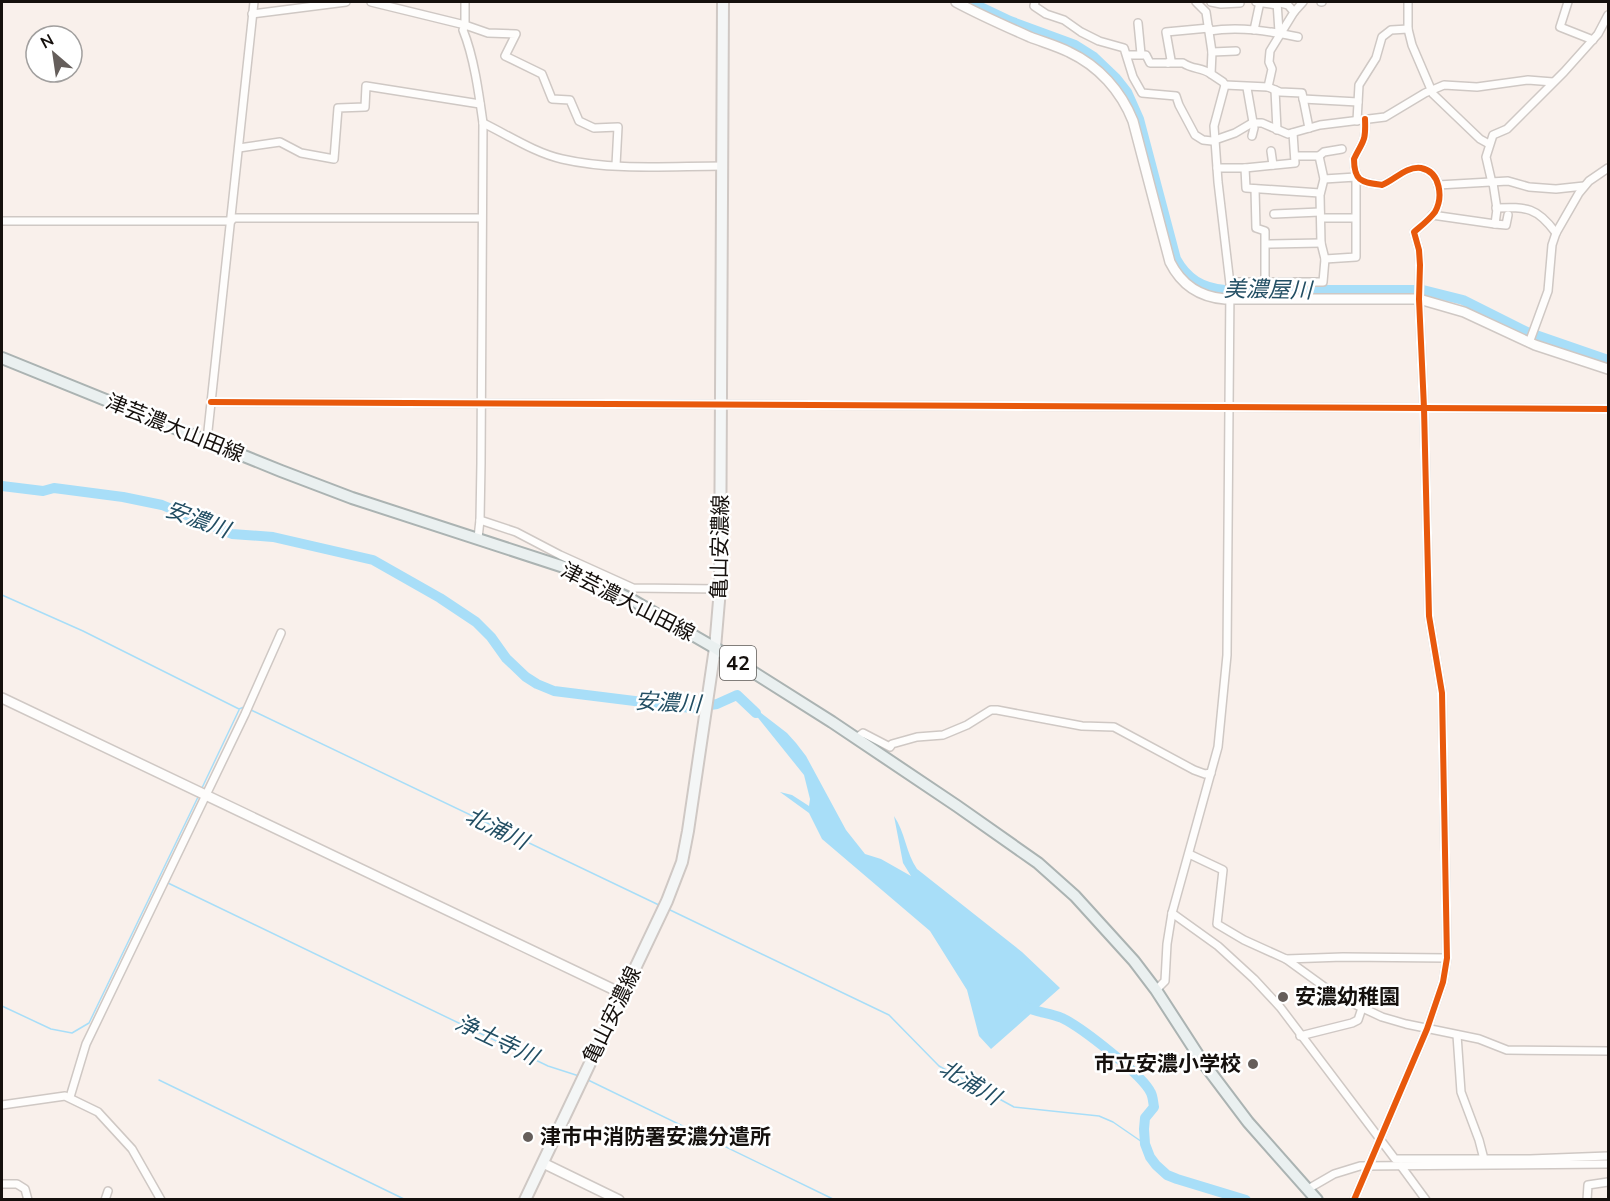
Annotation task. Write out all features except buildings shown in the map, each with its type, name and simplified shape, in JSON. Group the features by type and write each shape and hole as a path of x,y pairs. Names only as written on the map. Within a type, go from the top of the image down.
{"main road":[{"name":"亀山安濃線","path":"525,1200 665,906 682,862 697,772 715,648 720,589 723,2"},
{"name":"津芸濃大山田線","path":"2,358 352,498 570,569 634,601 715,648 856,738 1038,863 1075,896 1114,936 1156,990 1203,1061 1248,1122 1317,1200"}],"street":[{"path":"207,440 254,2"},
{"path":"252,14 346,2"},
{"path":"371,2 465,25 488,33 516,34 505,56 542,74 552,99 570,100 579,121 594,128 618,127 616,165"},
{"path":"465,2 463,30 483,123 482,404 478,538"},
{"path":"956,2 995,22 1071,52 1105,76 1125,103 1133,121 1173,269 1179,278 1199,294 1215,298 1419,297 1464,312 1608,369"},
{"path":"1035,2 1034,6 1037,10 1064,20 1100,41 1124,48 1132,77 1142,93 1176,96 1195,135 1203,140 1215,140 1235,133 1252,123 1262,123 1288,134 1320,125 1389,116 1431,90 1444,85 1477,87 1528,80 1552,82"},
{"path":"1196,2 1206,12 1212,52 1211,75"},
{"path":"1211,2 1240,3"},
{"path":"1254,30 1259,2 1288,5 1294,12"},
{"path":"1277,130 1271,89 1270,51 1294,12 1304,2"},
{"path":"1408,2 1408,29 1412,45 1431,90 1440,102 1480,139 1490,144"},
{"path":"1568,2 1560,27 1593,40"},
{"path":"1277,3 1280,33"},
{"path":"1495,224 1496,208 1486,157 1493,135 1506,129 1593,40 1608,15"},
{"path":"1138,24 1141,54"},
{"path":"1168,63 1171,60 1166,32 1228,28 1298,37"},
{"path":"1325,260 1356,257 1354,159 1363,144 1365,134 1358,102 1359,85 1376,58 1382,37 1391,30 1408,29"},
{"path":"1212,52 1236,51"},
{"path":"1127,55 1146,55 1150,63 1183,63 1189,68 1205,70 1225,85 1302,93 1309,128"},
{"path":"1244,77 1254,128 1252,136"},
{"path":"1156,990 1165,981 1172,913 1220,736 1227,655 1230,283 1215,140 1215,121 1225,85"},
{"path":"238,148 280,142 301,153 334,159 338,108 365,107 366,86 480,104"},
{"path":"1303,99 1358,102"},
{"path":"483,123 560,158 616,165 723,166"},
{"path":"1217,168 1295,163 1293,133"},
{"path":"1296,156 1319,156 1324,152 1342,149"},
{"path":"1271,151 1273,165"},
{"path":"1230,283 1323,282 1325,260 1321,243 1320,194 1324,179 1319,156"},
{"path":"1245,168 1246,188 1320,194"},
{"path":"1324,179 1356,177 1359,180 1382,184 1405,171 1421,168 1432,174 1438,185 1438,204 1432,215 1414,232 1419,250 1429,616 1442,693 1447,958 1443,982 1427,1029 1354,1200"},
{"path":"1530,340 1548,291 1552,245 1556,233 1584,186 1608,168"},
{"path":"1438,185 1508,181 1529,187 1556,189 1584,186"},
{"path":"1255,189 1256,228 1265,231 1264,283"},
{"path":"1496,208 1514,207 1535,211 1556,233"},
{"path":"1274,214 1355,218"},
{"path":"1432,215 1506,225 1508,214"},
{"path":"2,221 481,218"},
{"path":"1266,244 1321,243"},
{"path":"211,402 1608,409"},
{"path":"480,520 516,532 633,588 720,589"},
{"path":"70,1097 86,1044 250,704 281,633"},
{"path":"2,698 623,994"},
{"path":"856,738 863,733 890,747 892,744 917,737 943,735 961,728 991,710 997,710 1082,726 1114,727 1194,770 1205,774 1211,773"},
{"path":"1189,854 1215,863 1223,870 1217,924 1244,940 1286,959 1337,996 1362,1008 1382,1017 1479,1040 1507,1050 1608,1051"},
{"path":"1172,913 1218,946 1280,1007 1426,1200"},
{"path":"1286,959 1372,956 1447,958"},
{"path":"1300,1036 1352,1023 1358,1020 1362,1008"},
{"path":"1457,1035 1461,1092 1485,1162"},
{"path":"2,1104 70,1097 98,1112 132,1149 161,1200"},
{"path":"1308,1189 1343,1170 1360,1166 1608,1160"},
{"path":"543,1163 619,1200"},
{"path":"1587,1200 1588,1185 1608,1182"},
{"path":"2,1184 17,1184 25,1189 28,1200"},
{"path":"105,1200 108,1191"}],"water":[{"path":"743,699 787,733 796,743 806,756 846,830 865,854 881,859 911,876 903,863 894,816 917,869 1022,952 1060,988 991,1049 979,1036 967,990 930,931 822,839 809,813 780,792 792,795 809,806 810,799 804,775"}],"waterway":[{"name":"美濃屋川","path":"970,2 1010,21 1075,45 1094,57 1116,78 1127,92 1139,119 1176,259 1185,272 1202,285 1225,290 1423,290 1463,300 1527,332 1608,360"},
{"name":"安濃川","path":"2,486 43,491 54,488 123,497 162,505 232,534 273,537 373,560 440,598 476,622 491,637 506,658 526,677 554,691 691,708 717,704 737,695 756,713"},
{"path":"2,595 83,631 239,709 244,707"},
{"name":"北浦川","path":"201,790 239,710"},
{"name":"北浦川","path":"251,710 661,906"},
{"name":"北浦川","path":"2,1006 51,1029 72,1033 89,1023 198,797"},
{"name":"浄土寺川","path":"168,883 548,1066 579,1076"},
{"name":"北浦川","path":"668,909 889,1015 939,1066 1014,1107 1099,1116 1113,1122 1145,1144"},
{"name":"安濃川","path":"1022,1005 1071,1023 1111,1052 1146,1085 1152,1095 1154,1107 1145,1118 1145,1144 1150,1157 1167,1175 1246,1200"},
{"name":"浄土寺川","path":"586,1079 835,1200"},
{"path":"159,1080 406,1200"}],"cycle path":[{"path":"1354,1200 1427,1029 1443,982 1447,958 1442,693 1429,616 1419,299 1420,265 1414,232 1435,212 1439,193 1433,175 1421,168 1405,171 1382,185 1361,180 1354,167 1354,159 1364,137 1365,119"},
{"path":"211,402 1608,409"}],"place":[{"name":"安濃幼稚園","path":"1283,997"},
{"name":"市立安濃小学校","path":"1253,1064"},
{"name":"津市中消防署安濃分遣所","path":"528,1137"}]}
